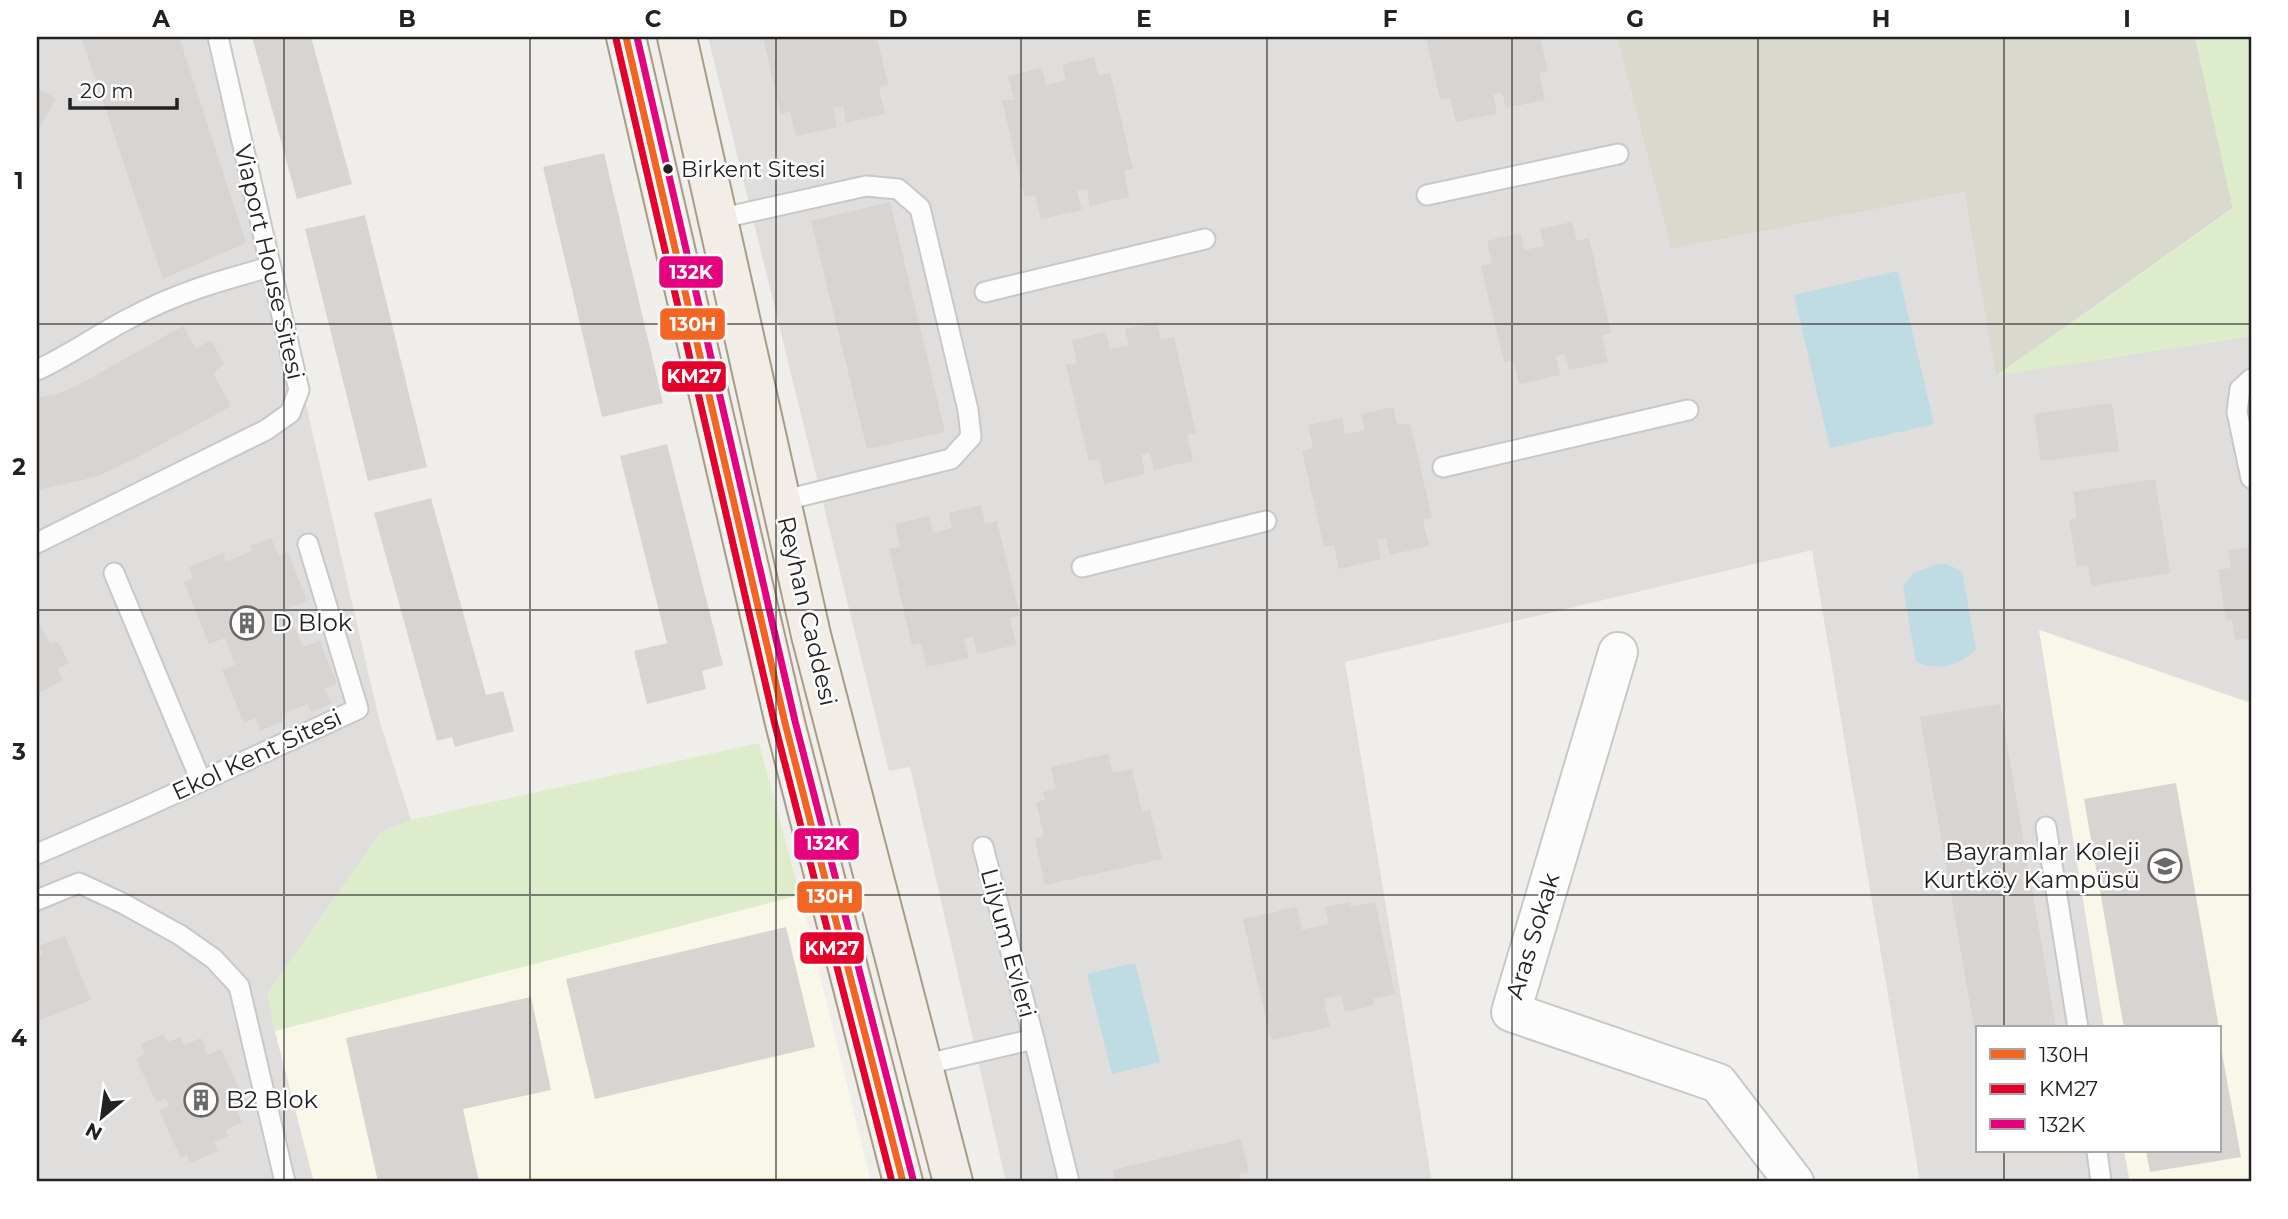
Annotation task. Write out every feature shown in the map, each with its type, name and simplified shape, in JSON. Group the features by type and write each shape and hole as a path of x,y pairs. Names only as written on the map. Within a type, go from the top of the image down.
{"main road":[{"name":"Reyhan Caddesi","path":"626,37 785,723 903,1182"},
{"name":"Reyhan Caddesi","path":"677,37 811,635 953,1182"}],"street":[{"name":"Aras Sokak","path":"1618,652 1511,1012 1718,1083 1794,1182"}],"lane":[{"name":"Viaport House Sitesi","path":"37,543 266,430 290,413 299,390 218,37"},
{"path":"1427,195 1618,154"},
{"path":"718,219 866,186 898,189 920,208 968,410 971,438 951,459 781,501"},
{"path":"985,292 1205,239"},
{"path":"37,370 167,300 200,286 270,267"},
{"path":"2251,379 2240,389 2237,412 2251,478"},
{"path":"1443,467 1688,410"},
{"path":"1082,567 1266,521"},
{"name":"Ekol Kent Sitesi","path":"37,853 358,709 308,544"},
{"path":"114,573 201,781"},
{"path":"2046,827 2078,1026"},
{"name":"Lilyum Evleri","path":"983,847 1069,1182"},
{"path":"37,900 79,883 180,935 214,959 239,986 285,1182"},
{"name":"Lilyum Evleri","path":"922,1065 1034,1039"},
{"path":"2097,1152 2101,1182"}],"shaded area":[{"path":"37,37 229,37 310,422 379,719 411,820 381,832 268,993 275,1031 314,1182 37,1182"},
{"path":"708,37 1617,37 1671,249 1964,192 1996,375 2251,336 2251,707 2040,630 2104,1026 1976,1026 1976,1152 2124,1152 2130,1182 1920,1182 1812,550 1345,662 1432,1182 1006,1182 910,767 889,771"},
{"path":"1617,37 2195,37 2233,208 1996,376 1964,192 1671,249"},
{"name":"Bayramlar Koleji Kurtköy Kampüsü","path":"2039,630 2251,703 2251,1182 2130,1182 2124,1152 2222,1152 2222,1026 2104,1026"},
{"path":"800,895 871,1182 314,1182 275,1031"}],"green space":[{"path":"2195,37 2251,37 2251,336 1996,376 2233,209"},
{"path":"759,743 800,895 275,1031 268,993 381,832 411,820"}],"water":[{"path":"1898,271 1934,424 1830,448 1794,295"},
{"path":"1937,564 1946,564 1962,571 1976,649 1956,663 1932,666 1916,662 1903,586 1914,573"},
{"path":"1135,963 1160,1062 1112,1074 1087,974"}],"building":[{"path":"81,37 179,37 246,243 163,279"},
{"path":"252,37 311,37 352,184 297,199"},
{"path":"763,37 877,37 888,85 879,87 885,114 846,123 843,106 833,108 837,127 796,136 790,111 781,114"},
{"path":"1426,37 1540,37 1548,71 1539,73 1545,100 1506,108 1502,92 1493,94 1497,113 1456,122 1450,98 1440,100"},
{"path":"1094,57 1098,76 1110,73 1133,169 1124,170 1129,197 1090,206 1087,189 1077,191 1082,210 1041,219 1035,195 1025,197 1002,101 1014,99 1008,76 1042,68 1046,85 1066,80 1062,65"},
{"path":"37,87 56,99 41,125 37,123"},
{"path":"604,153 663,403 602,417 543,167"},
{"path":"890,202 945,432 867,449 811,221"},
{"path":"365,215 427,467 368,481 305,229"},
{"path":"1572,222 1577,241 1589,238 1611,333 1602,335 1608,362 1569,370 1565,354 1556,356 1560,375 1519,384 1513,360 1504,362 1481,266 1492,263 1487,241 1521,233 1524,250 1544,246 1540,229"},
{"path":"1157,322 1161,340 1174,337 1196,433 1187,435 1193,461 1154,470 1150,453 1141,455 1145,474 1104,484 1099,459 1089,461 1066,365 1077,363 1072,340 1106,332 1110,349 1129,345 1125,329"},
{"path":"183,326 196,349 211,340 224,364 213,373 231,406 96,477 37,490 37,398 58,394 82,383"},
{"path":"2112,403 2119,451 2041,461 2034,414"},
{"path":"1393,407 1397,425 1410,423 1432,518 1423,520 1429,546 1390,555 1386,538 1377,540 1381,559 1339,569 1334,545 1324,547 1302,451 1313,448 1308,425 1342,418 1345,434 1365,430 1361,414"},
{"path":"667,444 723,665 702,671 706,689 647,704 634,651 667,643 620,456"},
{"path":"2155,479 2170,573 2091,586 2088,565 2077,567 2069,520 2077,518 2073,492"},
{"path":"431,498 486,695 503,691 514,731 455,747 452,737 437,741 374,513"},
{"path":"981,505 985,524 997,521 1020,616 1010,618 1016,645 977,654 973,637 964,639 969,658 927,667 921,643 912,645 889,549 900,547 895,524 929,516 933,533 952,528 949,513"},
{"name":"D Blok","path":"271,538 279,556 288,552 307,601 286,609 303,647 320,641 337,684 325,689 332,704 311,712 308,704 282,714 282,722 260,731 255,718 244,723 222,670 235,665 225,638 209,644 184,582 193,578 189,567 223,553 226,562 252,551 250,546"},
{"path":"2251,547 2251,638 2235,640 2232,620 2226,621 2218,570 2231,568 2228,550"},
{"path":"37,619 50,643 58,642 69,663 57,669 63,680 37,694"},
{"path":"2000,704 2056,1026 1976,1026 1976,1038 1920,717"},
{"path":"1108,754 1113,773 1132,769 1142,812 1150,810 1162,859 1045,885 1035,838 1044,836 1036,802 1045,800 1043,792 1056,789 1051,767"},
{"path":"2176,783 2219,1026 2124,1026 2084,799"},
{"path":"1350,902 1351,907 1375,902 1395,994 1373,999 1374,1005 1345,1012 1341,995 1324,999 1330,1027 1271,1040 1243,919 1297,907 1302,930 1329,924 1325,907"},
{"path":"786,927 815,1047 595,1099 566,979"},
{"path":"65,936 91,1000 37,1021 37,958 43,955 39,946"},
{"path":"531,997 551,1090 463,1109 479,1182 378,1182 346,1038"},
{"name":"B2 Blok","path":"164,1034 168,1042 180,1037 184,1045 201,1038 208,1055 221,1049 243,1097 233,1102 242,1122 226,1130 228,1136 214,1142 218,1151 190,1163 187,1155 181,1158 159,1111 169,1106 166,1098 156,1102 136,1058 145,1054 141,1044"},
{"path":"2222,1053 2241,1157 2150,1172 2146,1152 2222,1152"},
{"path":"1241,1139 1249,1172 1239,1174 1241,1182 1116,1182 1113,1170"}],"transit line":[{"name":"130H","path":"626,37 785,723 903,1182"},
{"name":"132K","path":"637,37 795,721 913,1179"},
{"name":"KM27","path":"616,39 775,725 892,1182"}],"place":[{"name":"Birkent Sitesi","path":"668,169"},
{"name":"D Blok","path":"247,623"},
{"name":"Bayramlar Koleji Kurtköy Kampüsü","path":"2165,866"},
{"name":"B2 Blok","path":"201,1100"}]}
